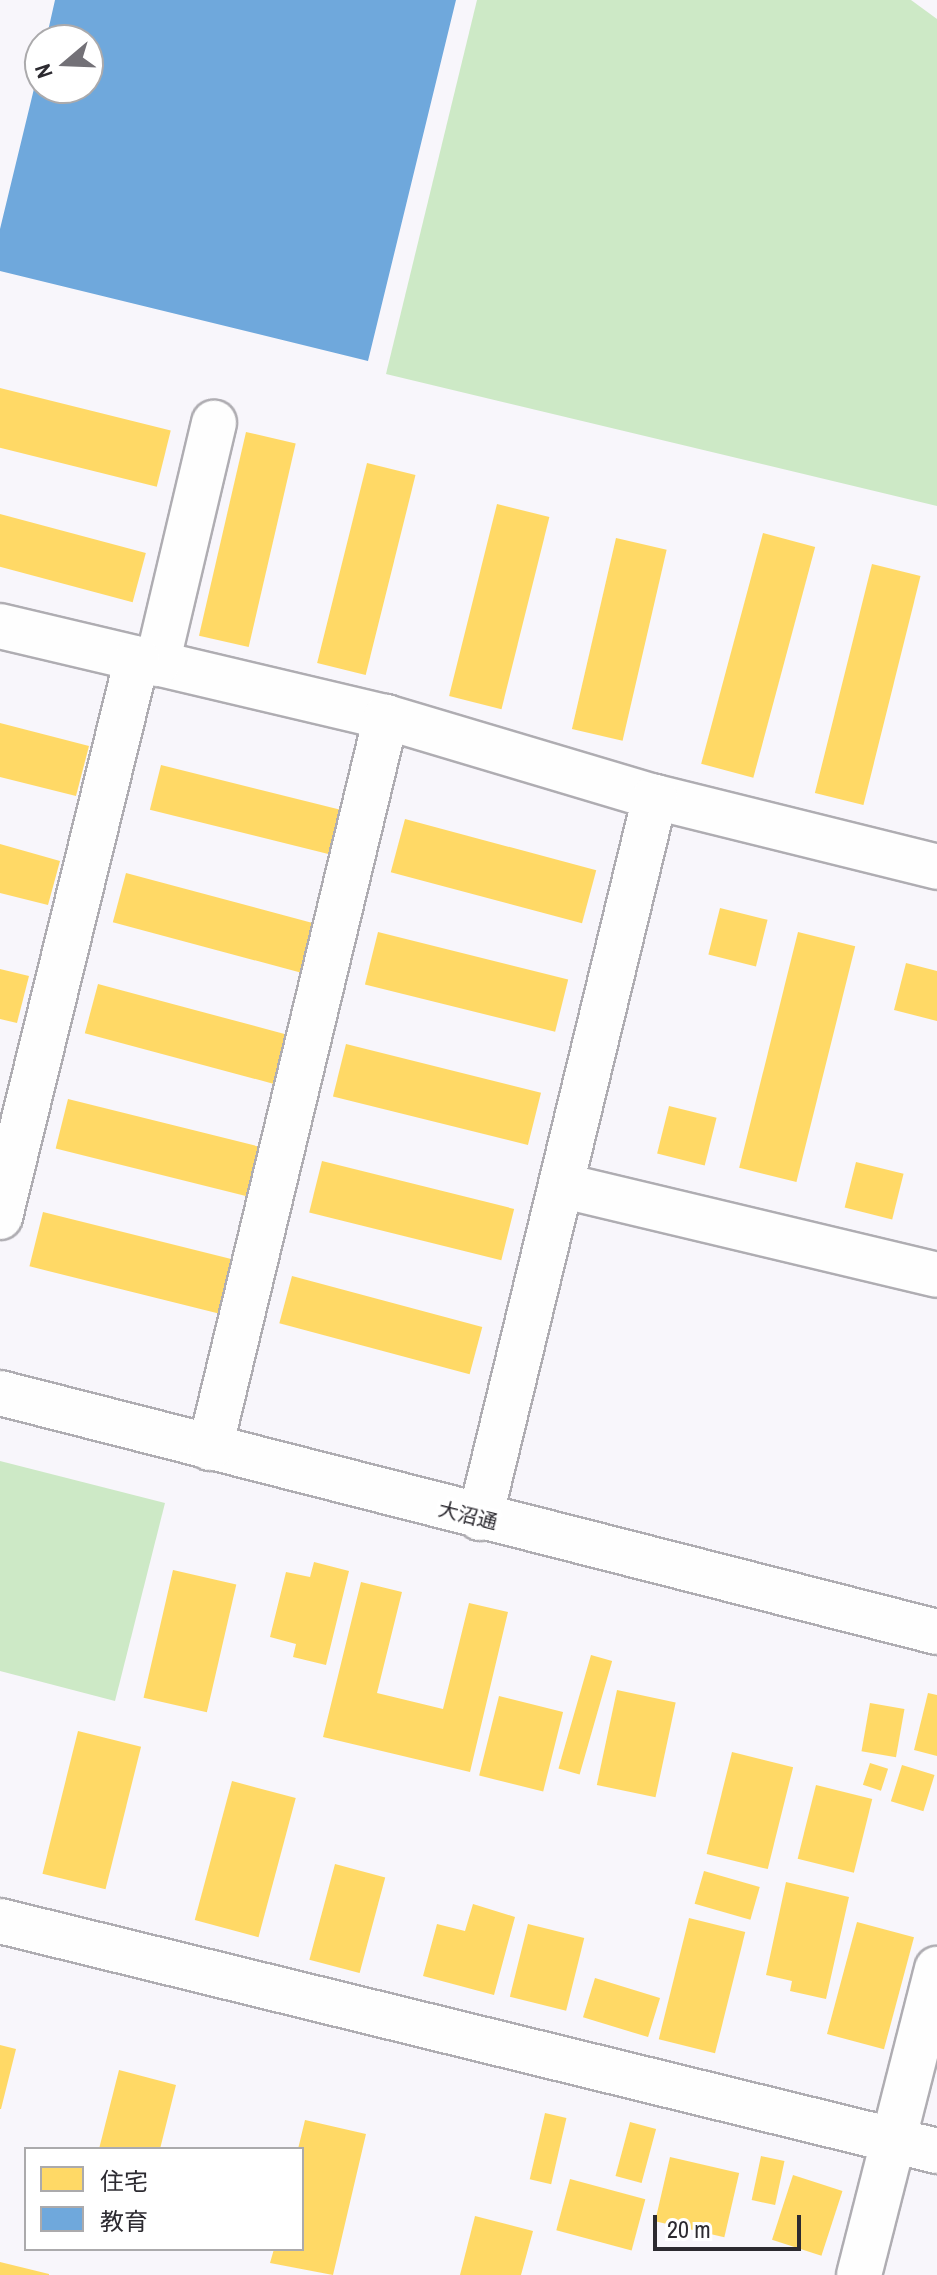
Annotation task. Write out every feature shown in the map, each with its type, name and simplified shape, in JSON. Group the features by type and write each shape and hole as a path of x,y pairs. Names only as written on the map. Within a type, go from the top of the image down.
{"street":[{"path":"0,1217 147,662 214,423"},
{"path":"0,626 386,717 655,797 937,867"},
{"path":"210,1448 386,717"},
{"path":"480,1518 564,1186 655,797"},
{"path":"564,1186 937,1275"},
{"name":"大沼通","path":"0,1393 480,1518 937,1632"},
{"path":"0,1921 937,2151"},
{"path":"859,2275 937,1969"}],"green space":[{"path":"477,0 911,0 937,19 937,506 386,374"},
{"path":"0,1461 165,1503 115,1701 0,1671"}],"building: 住宅":[{"path":"0,388 171,431 157,487 0,448"},
{"path":"246,432 296,443 249,647 199,636"},
{"path":"367,463 416,475 366,675 317,663"},
{"path":"497,504 549,517 501,709 449,696"},
{"path":"0,514 146,553 133,602 0,567"},
{"path":"763,533 815,547 753,778 701,764"},
{"path":"616,538 667,550 623,741 572,729"},
{"path":"872,564 921,576 863,805 815,793"},
{"path":"0,723 89,746 76,796 0,777"},
{"path":"161,765 343,810 332,855 150,810"},
{"path":"405,819 596,870 582,923 391,872"},
{"path":"0,844 60,861 48,905 0,893"},
{"path":"126,873 316,924 303,973 113,922"},
{"path":"720,908 768,920 756,966 708,955"},
{"path":"378,932 568,979 555,1032 365,984"},
{"path":"798,932 855,946 796,1182 739,1168"},
{"path":"906,963 937,971 937,1021 894,1010"},
{"path":"0,969 29,976 17,1023 0,1019"},
{"path":"98,984 286,1034 273,1084 85,1033"},
{"path":"346,1044 541,1093 528,1145 333,1096"},
{"path":"68,1099 259,1147 247,1196 56,1148"},
{"path":"669,1106 717,1118 705,1165 657,1154"},
{"path":"322,1161 514,1209 501,1260 309,1212"},
{"path":"856,1162 904,1174 892,1219 845,1208"},
{"path":"43,1212 233,1259 220,1314 29,1266"},
{"path":"292,1276 482,1327 470,1374 279,1323"},
{"path":"314,1562 349,1571 326,1665 293,1657 296,1644 270,1637 286,1572 310,1577"},
{"path":"173,1570 236,1585 207,1712 144,1698"},
{"path":"361,1582 402,1592 377,1693 443,1709 469,1603 508,1612 470,1772 323,1737"},
{"path":"591,1655 612,1661 580,1774 558,1768"},
{"path":"617,1690 676,1702 656,1797 597,1785"},
{"path":"928,1693 937,1695 937,1756 914,1750"},
{"path":"499,1696 563,1712 543,1792 479,1776"},
{"path":"870,1703 904,1709 896,1757 861,1751"},
{"path":"78,1731 141,1747 106,1889 42,1874"},
{"path":"732,1752 793,1767 768,1869 707,1854"},
{"path":"870,1763 888,1769 881,1791 863,1785"},
{"path":"902,1765 935,1775 923,1811 891,1801"},
{"path":"232,1781 296,1798 258,1937 195,1920"},
{"path":"816,1785 872,1799 854,1873 798,1859"},
{"path":"335,1864 385,1877 360,1973 309,1960"},
{"path":"704,1871 760,1887 750,1920 695,1904"},
{"path":"786,1882 849,1897 826,1999 790,1991 792,1981 766,1975"},
{"path":"473,1904 515,1917 494,1995 423,1976 437,1924 465,1931"},
{"path":"689,1918 745,1932 715,2053 659,2039"},
{"path":"857,1922 914,1937 884,2049 827,2034"},
{"path":"528,1924 584,1938 566,2011 510,1997"},
{"path":"595,1978 660,1998 648,2037 583,2017"},
{"path":"0,2045 16,2049 1,2109 0,2109"},
{"path":"119,2070 176,2085 160,2147 100,2147"},
{"path":"545,2113 566,2118 551,2184 530,2179"},
{"path":"305,2120 366,2134 333,2275 270,2263 273,2251 304,2251 304,2147 298,2147"},
{"path":"630,2122 656,2129 642,2183 616,2176"},
{"path":"761,2156 784,2161 775,2205 752,2200"},
{"path":"670,2157 739,2173 724,2237 655,2221"},
{"path":"793,2175 842,2191 821,2256 772,2240"},
{"path":"570,2179 645,2199 632,2250 556,2230"},
{"path":"475,2216 533,2231 521,2275 460,2275"},
{"path":"0,2262 49,2274 49,2275 0,2275"}],"building: 教育":[{"path":"55,0 456,0 368,361 0,271 0,229 30,104 104,104 104,24 50,24"}]}
